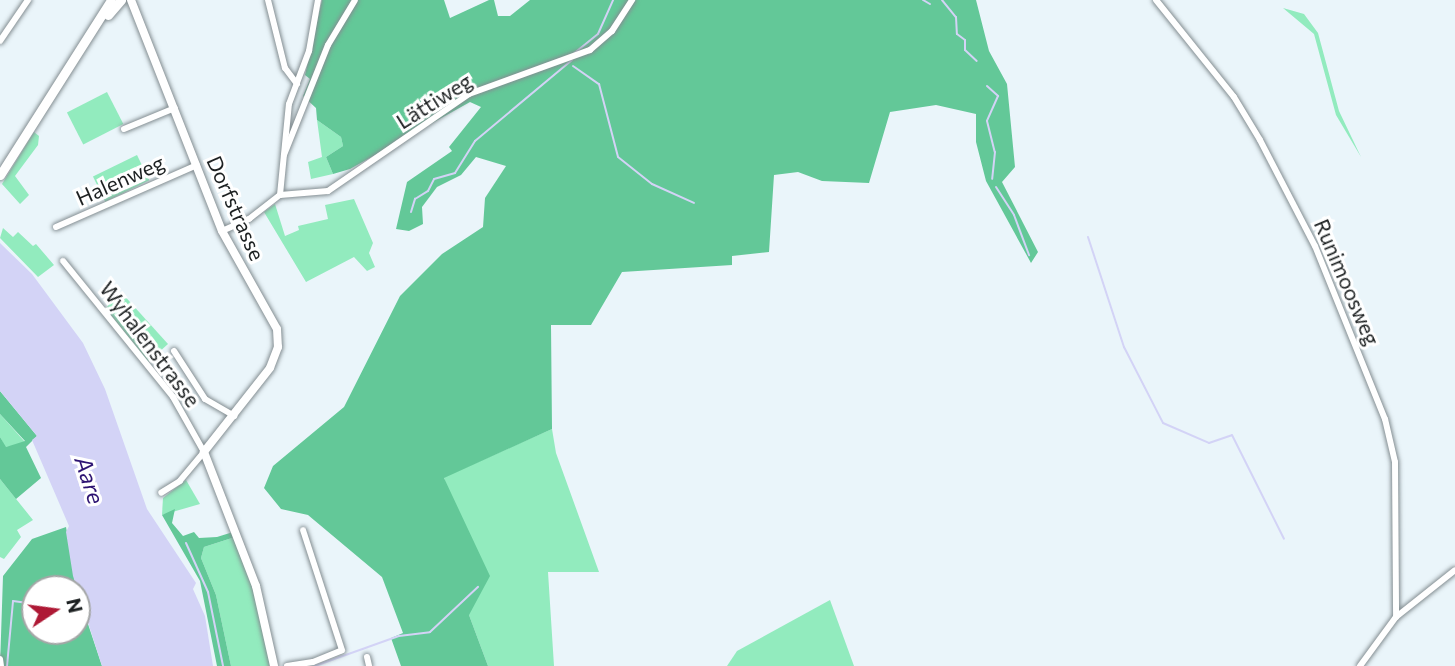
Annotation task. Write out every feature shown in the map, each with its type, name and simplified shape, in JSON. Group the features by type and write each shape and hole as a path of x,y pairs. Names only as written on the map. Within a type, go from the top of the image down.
{"main road":[{"path":"0,176 103,17 111,0"},
{"path":"103,17 121,0"}],"street":[{"path":"0,41 28,0"},
{"name":"Dorfstrasse","path":"131,0 222,231 271,315 278,340 270,368 204,452"},
{"path":"268,0 285,68 297,84"},
{"path":"222,231 249,219 280,195 285,124 309,51 318,0"},
{"path":"284,155 328,45 355,0"},
{"name":"Lättiweg","path":"280,195 328,191 469,94 573,57 605,39 632,0"},
{"name":"Runimoosweg","path":"1156,0 1234,97 1260,140 1315,246 1385,419 1395,462 1396,617"},
{"path":"124,129 175,108"},
{"name":"Halenweg","path":"56,227 197,165"},
{"name":"Wyhalenstrasse","path":"63,261 173,397 204,452"},
{"path":"174,351 205,399 234,416"},
{"path":"161,493 180,481 204,452 260,598 274,666"},
{"path":"287,666 313,662 342,650 303,530"},
{"path":"1360,666 1396,617 1455,570"},
{"path":"367,657 369,666"},
{"path":"0,659 1,666"}],"green space":[{"path":"322,0 444,0 450,18 489,0 494,0 498,16 510,16 530,0 976,0 989,51 1007,84 1015,167 1002,182 1038,252 1031,263 986,181 976,142 976,114 936,105 890,112 869,183 822,181 798,172 774,175 769,252 732,256 732,265 622,272 591,325 551,325 552,429 444,478 490,576 469,615 488,666 401,666 391,638 403,633 382,577 308,515 281,509 264,488 273,466 344,407 400,296 442,254 483,227 485,198 506,166 476,157 461,175 437,187 422,207 423,224 409,231 396,229 407,182 452,151 449,147 481,107 470,102 350,169 333,174 326,157 343,146 341,137 317,120 316,108 303,96 310,79 305,75"},
{"path":"1283,8 1304,14 1318,33 1339,111 1361,157 1336,115 1314,34"},
{"path":"107,92 123,124 83,145 67,112"},
{"path":"317,120 341,137 343,146 326,157 333,174 311,179 308,162 322,157"},
{"path":"34,132 39,136 38,145 15,176 29,195 20,204 2,184"},
{"path":"137,155 149,180 105,202 93,176"},
{"path":"354,199 373,243 369,253 375,267 367,271 354,257 306,282 264,212 275,204 285,236 299,230 298,226 328,219 325,205"},
{"path":"3,228 13,237 18,232 33,246 36,244 54,265 38,277 0,238"},
{"path":"121,292 168,344 148,362 105,309"},
{"path":"0,391 37,436 26,447 41,478 16,499 0,479 0,437 6,447 25,441 0,414"},
{"path":"0,414 25,442 21,446 5,447 0,437"},
{"path":"552,429 556,453 599,572 548,572 554,666 488,666 469,615 444,477"},
{"path":"0,479 33,520 17,530 21,537 4,559 0,557"},
{"path":"186,480 200,504 162,515 163,498"},
{"path":"175,509 172,523 183,536 194,532 199,538 217,537 233,532 235,537 204,547 201,558 216,595 231,666 217,666 200,581 162,515"},
{"path":"66,527 74,575 21,575 21,645 91,645 91,633 102,666 0,666 3,576 32,539"},
{"path":"235,537 256,597 271,666 231,666 216,595 201,558 204,547"},
{"path":"830,600 854,666 727,666 737,651"}],"water":[{"name":"Aare","path":"0,243 32,274 83,343 105,389 147,509 196,583 193,589 205,616 213,666 102,666 91,632 91,575 73,575 66,532 69,526 32,440 37,436 0,391"}],"waterway":[{"path":"572,55 598,34 613,0"},
{"path":"923,0 930,4"},
{"path":"942,0 956,17 957,34 965,40 965,50 977,61"},
{"path":"411,212 415,199 428,191 434,179 455,173 475,141 572,60"},
{"path":"573,66 599,84 618,157 652,184 694,203"},
{"path":"987,86 998,96 987,121 995,152 992,179"},
{"path":"996,187 1014,215 1029,255"},
{"path":"1088,237 1124,347 1163,423 1209,443 1232,435 1284,539"},
{"path":"186,543 208,592 223,666"},
{"path":"315,666 399,636 430,632 478,587"},
{"path":"7,666 13,601 21,602"}]}
